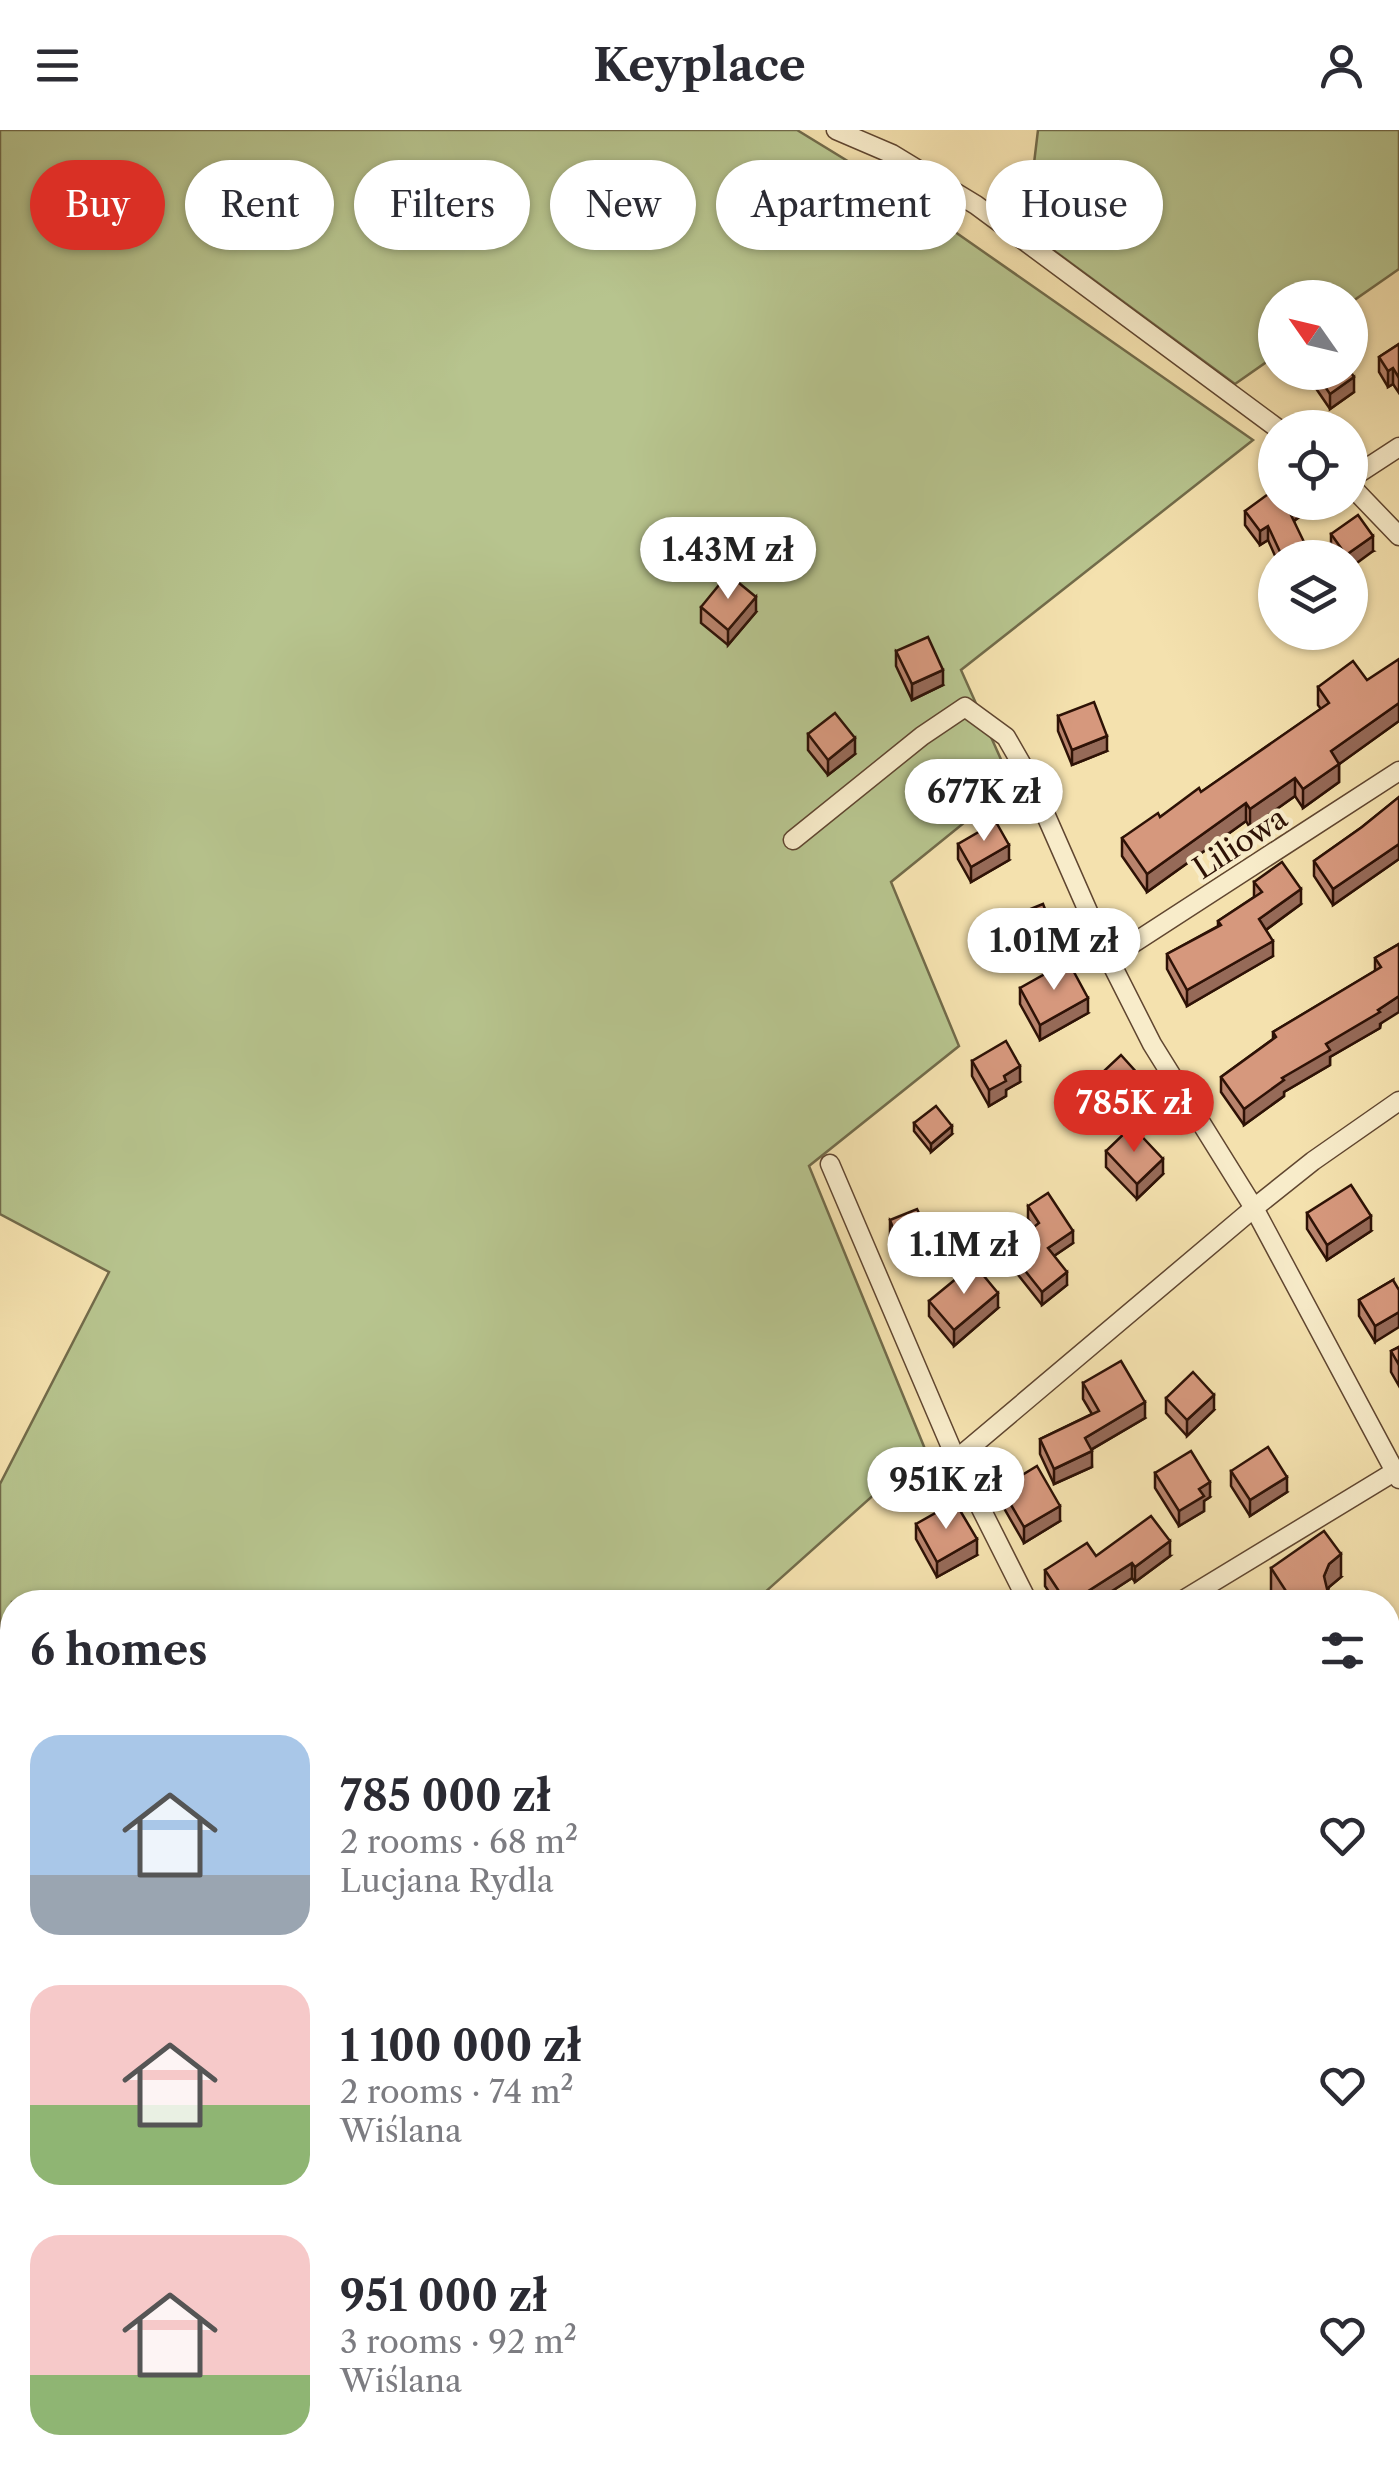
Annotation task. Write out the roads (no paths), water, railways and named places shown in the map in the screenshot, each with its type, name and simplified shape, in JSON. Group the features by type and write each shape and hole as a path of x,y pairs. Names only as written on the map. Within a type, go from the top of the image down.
{"street":[{"path":"836,130 892,154 976,205 1258,414"},
{"path":"1368,469 1399,446"},
{"path":"1368,502 1399,536"},
{"path":"792,840 965,707 994,726 1029,777 1152,1044 1254,1208 1398,1473 1200,1590"},
{"name":"Liliowa","path":"1110,959 1399,771"},
{"path":"908,1500 1254,1208 1399,1101"},
{"path":"830,1164 956,1459 1022,1590"}]}
